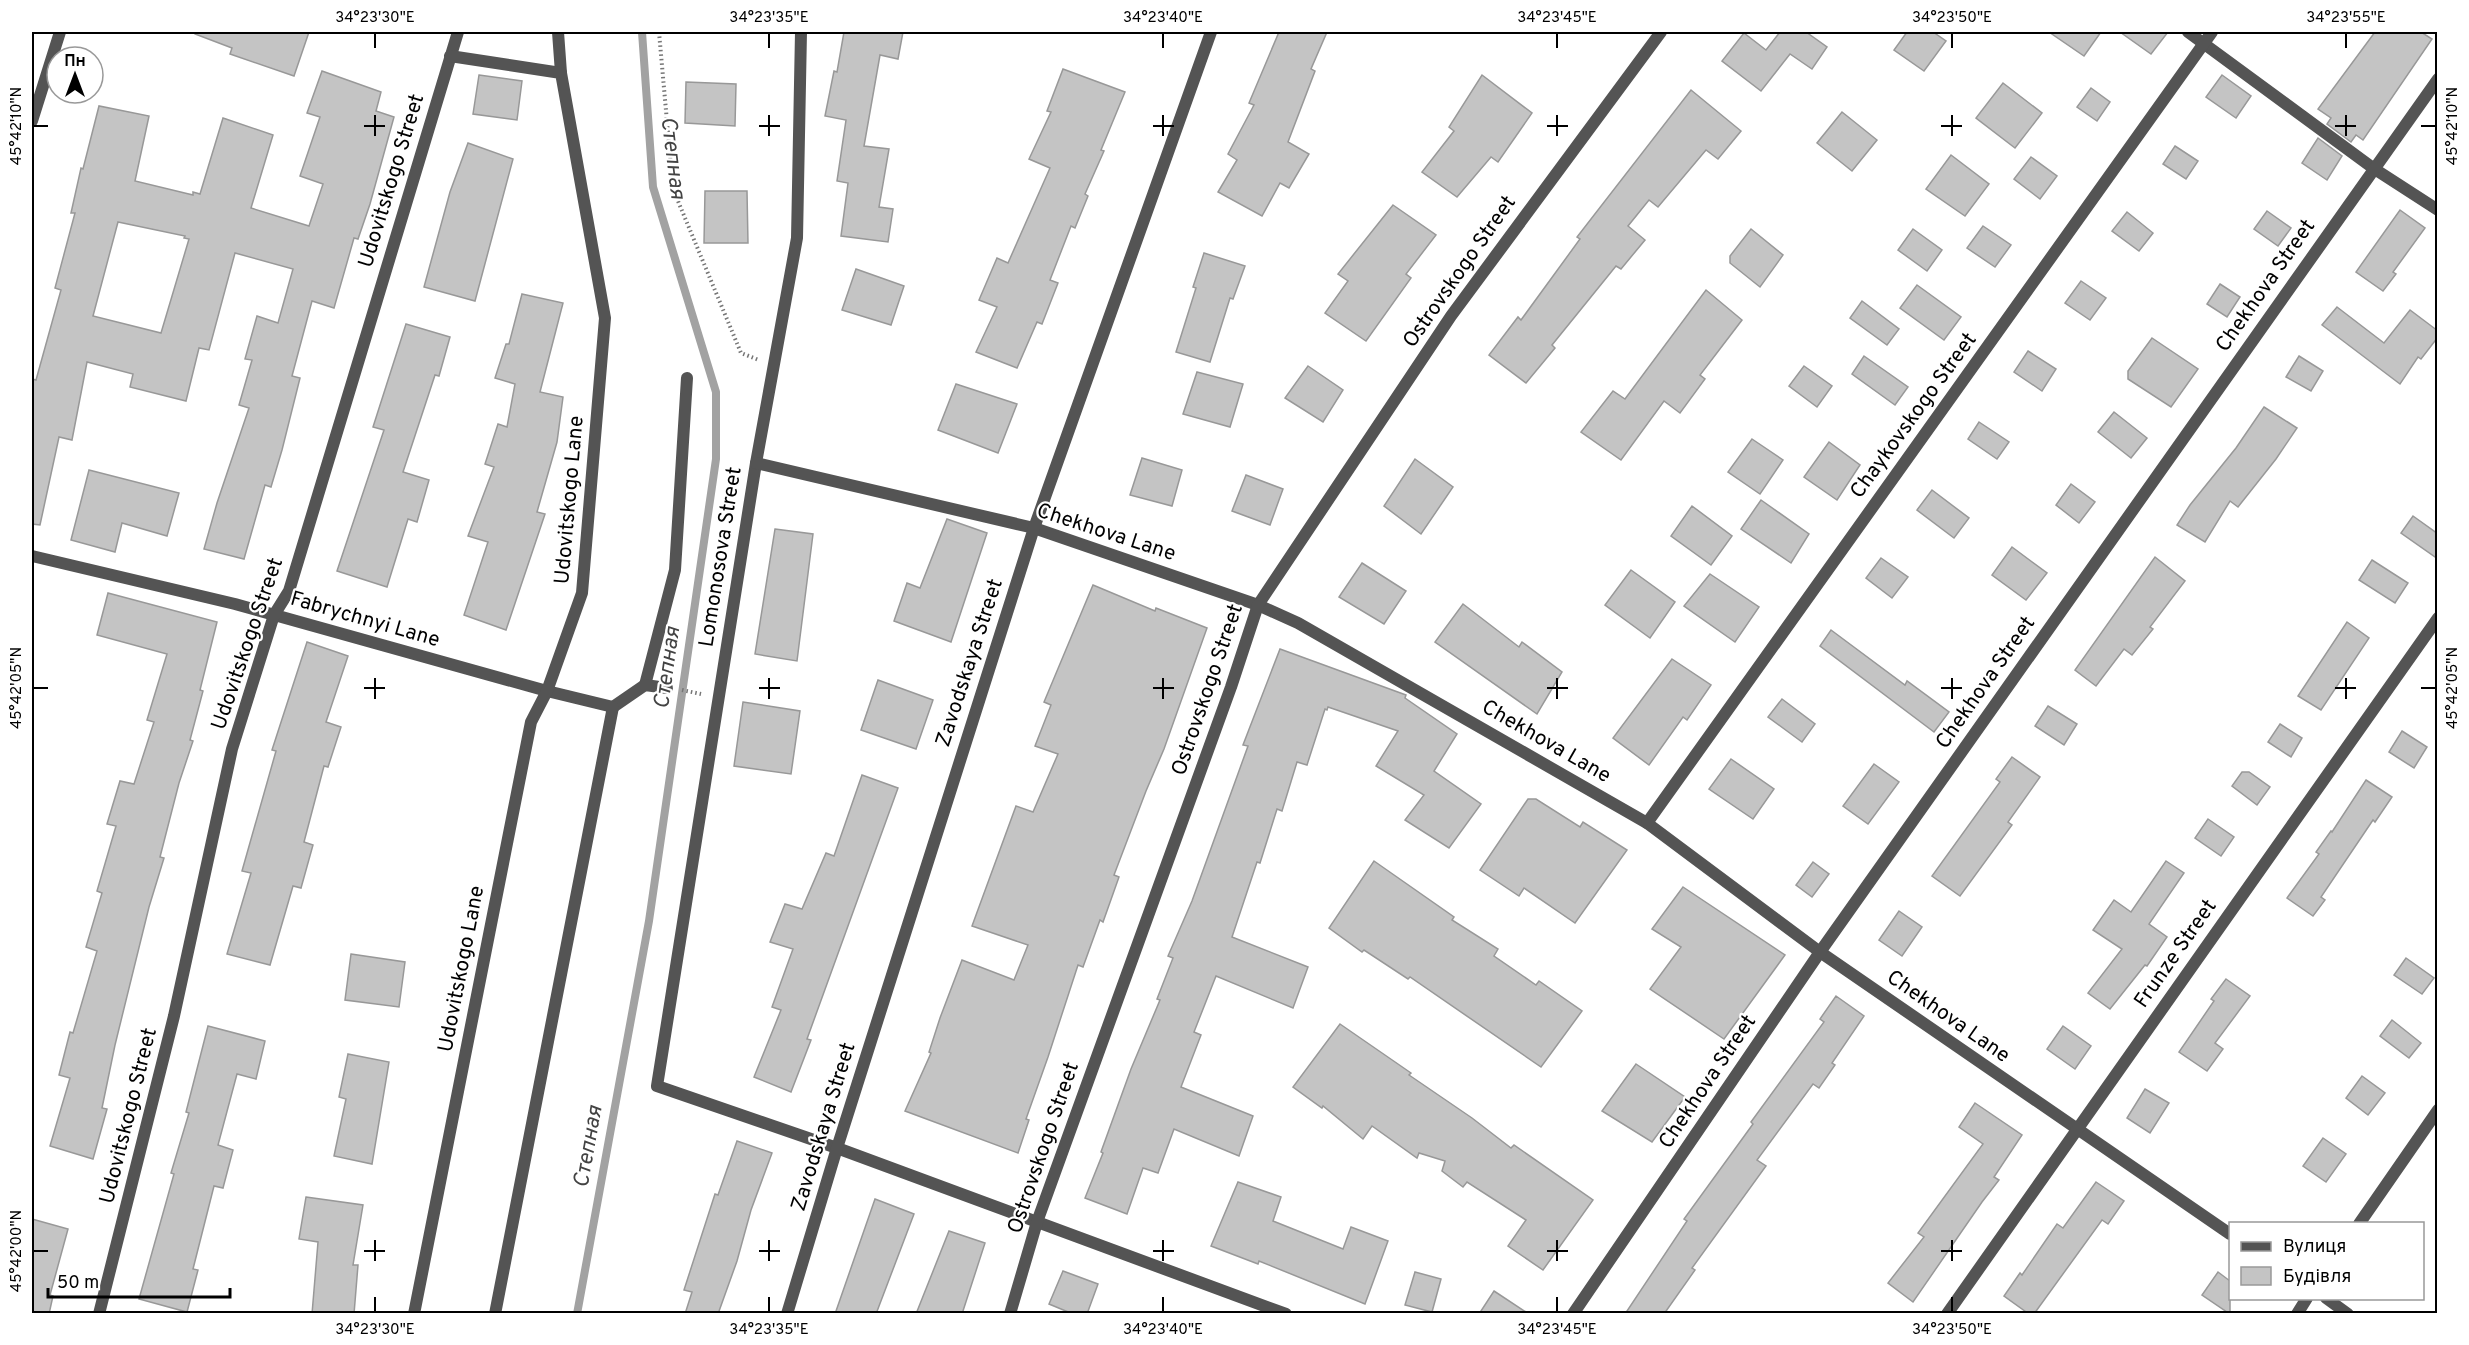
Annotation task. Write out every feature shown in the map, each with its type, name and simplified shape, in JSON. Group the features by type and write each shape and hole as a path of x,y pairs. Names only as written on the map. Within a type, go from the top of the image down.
{"street":[{"path":"32,121 60,32"},
{"name":"Udovitskogo Street","path":"99,1314 174,1016 232,749 274,615 289,591 458,32"},
{"name":"Udovitskogo Lane","path":"414,1314 531,722 547,691 582,593 605,318 561,73 558,32"},
{"name":"Lomonosova Street","path":"801,32 797,238 756,463 657,1086 837,1148"},
{"name":"Zavodskaya Street","path":"787,1314 837,1148 1034,528 1211,32"},
{"name":"Ostrovskogo Street","path":"1010,1314 1037,1222 1231,687 1258,605 1451,316 1660,32"},
{"path":"2188,32 2373,168 2438,210"},
{"name":"Chaykovskogo Street","path":"1647,823 2212,32"},
{"path":"450,56 561,73"},
{"name":"Chekhova Street","path":"1573,1314 1820,952 2438,79"},
{"path":"495,1314 613,707 645,685 675,570 687,378"},
{"name":"Chekhova Lane","path":"756,463 1034,528 1258,605 1298,623 1647,823 1820,952 2229,1233"},
{"name":"Fabrychnyi Lane","path":"32,556 274,615 547,691 613,707"},
{"name":"Frunze Street","path":"1947,1314 2438,618"},
{"path":"645,685 667,688"},
{"path":"2360,1222 2438,1110"},
{"path":"837,1148 1286,1314"},
{"path":"2297,1314 2306,1300"},
{"path":"2327,1300 2348,1314"}],"path":[{"path":"659,32 673,189 741,353 774,366"},
{"path":"667,688 719,697"}],"building":[{"path":"195,32 309,32 294,76 230,54 232,48 195,34"},
{"path":"844,32 903,32 898,59 880,55 864,146 889,149 879,207 893,209 888,242 841,236 848,183 837,181 846,120 825,116 834,71 837,72"},
{"path":"1279,32 1327,32 1311,69 1315,71 1288,142 1309,154 1289,188 1280,183 1262,216 1218,192 1237,160 1228,154 1254,105 1249,103"},
{"path":"1780,32 1806,32 1827,47 1812,69 1790,54 1761,91 1722,61 1744,33 1766,50"},
{"path":"1907,32 1933,32 1946,41 1924,71 1894,50"},
{"path":"2049,32 2101,32 2084,56"},
{"path":"2120,32 2168,32 2151,54"},
{"path":"2375,32 2421,32 2432,39 2363,140 2356,135 2351,142 2327,124 2331,118 2318,109"},
{"path":"1063,69 1125,92 1101,150 1104,151 1085,194 1088,196 1075,228 1071,226 1050,280 1058,283 1042,324 1037,322 1017,368 976,352 997,307 979,300 997,258 1008,263 1050,168 1029,159 1051,112 1047,111"},
{"path":"322,71 381,92 376,111 394,117 370,204 358,239 354,238 334,308 312,301 292,376 300,378 282,450 271,487 265,485 244,559 204,549 249,408 239,405 252,360 245,359 257,316 278,323 293,269 235,253 209,350 199,348 186,401 130,387 133,374 87,362 72,440 59,437 40,525 32,524 32,379 36,380 61,290 55,288 75,213 71,213 81,168 83,169 99,106 149,116 135,181 193,195 193,192 200,194 223,118 273,135 251,208 309,226 323,184 300,176 320,117 307,113","holes":["118,222 185,236 184,238 189,239 161,333 93,316"]},
{"path":"479,75 522,81 517,120 473,114"},
{"path":"1482,75 1532,113 1498,162 1491,157 1457,197 1422,172 1454,131 1449,127"},
{"path":"2222,75 2251,96 2236,118 2206,97"},
{"path":"686,82 736,84 735,126 685,123"},
{"path":"2003,83 2042,113 2015,148 1976,118"},
{"path":"2091,88 2110,102 2097,121 2077,107"},
{"path":"1691,90 1741,131 1718,159 1706,150 1658,207 1649,200 1628,226 1645,240 1621,269 1616,266 1552,345 1555,348 1526,383 1489,355 1518,317 1521,320 1580,239 1577,237"},
{"path":"1842,112 1877,140 1852,171 1817,143"},
{"path":"2318,138 2342,156 2327,180 2302,163"},
{"path":"468,143 513,159 475,301 424,287 450,192"},
{"path":"2175,146 2198,161 2186,179 2163,164"},
{"path":"1951,155 1989,184 1965,216 1926,189"},
{"path":"2031,157 2057,176 2040,199 2014,179"},
{"path":"705,191 747,191 748,243 704,243"},
{"path":"1393,205 1436,235 1406,274 1411,278 1366,341 1325,313 1348,281 1338,274"},
{"path":"2400,210 2425,228 2393,272 2396,274 2383,291 2356,272"},
{"path":"2267,211 2291,228 2278,246 2254,229"},
{"path":"2127,212 2153,233 2139,251 2112,231"},
{"path":"1983,226 2011,245 1995,267 1967,248"},
{"path":"1751,229 1783,255 1760,287 1730,263 1730,256"},
{"path":"1913,229 1942,250 1927,271 1898,250"},
{"path":"1204,253 1245,266 1233,299 1230,298 1210,362 1176,352 1196,288 1193,287"},
{"path":"856,269 904,286 891,325 842,310"},
{"path":"2081,281 2106,298 2090,320 2065,303"},
{"path":"2220,284 2240,297 2227,317 2207,304"},
{"path":"1917,285 1961,317 1944,340 1900,308"},
{"path":"1706,290 1742,320 1700,375 1705,379 1680,413 1664,401 1621,460 1581,432 1613,391 1625,399"},
{"path":"522,294 563,303 540,392 563,397 557,442 537,512 545,514 506,630 464,615 488,542 468,536 494,467 485,464 498,424 507,427 515,384 495,378 506,344 509,344"},
{"path":"1862,301 1899,329 1887,345 1850,318"},
{"path":"2337,307 2384,343 2410,310 2438,331 2438,337 2421,359 2418,357 2400,384 2322,325"},
{"path":"406,324 450,337 439,376 435,375 403,472 429,480 417,522 408,519 387,587 337,571 384,430 373,427"},
{"path":"2152,338 2198,369 2171,407 2128,379 2128,371"},
{"path":"2028,351 2056,369 2042,391 2014,372"},
{"path":"1864,356 1908,387 1895,405 1852,374"},
{"path":"2299,356 2323,371 2311,391 2286,377"},
{"path":"1308,366 1343,390 1323,422 1285,398"},
{"path":"1804,366 1832,386 1817,407 1789,386"},
{"path":"1197,372 1243,384 1230,427 1183,414"},
{"path":"956,384 1017,404 998,453 938,430"},
{"path":"2264,407 2297,428 2238,507 2230,501 2205,542 2177,525"},
{"path":"2114,412 2147,438 2131,458 2098,432"},
{"path":"1979,422 2009,442 1997,459 1968,439"},
{"path":"1752,439 1783,460 1760,494 1728,472"},
{"path":"1829,442 1860,465 1837,500 1804,477"},
{"path":"1142,458 1182,470 1172,506 1130,495"},
{"path":"1415,459 1453,487 1421,534 1384,506"},
{"path":"89,470 179,493 167,536 122,523 115,552 71,540"},
{"path":"1246,475 1283,489 1270,525 1232,511"},
{"path":"2071,484 2095,502 2079,523 2056,505"},
{"path":"1932,490 1969,518 1954,538 1917,510"},
{"path":"1761,500 1809,534 1791,563 1741,529"},
{"path":"1692,506 1732,536 1711,565 1671,536"},
{"path":"2413,516 2438,534 2438,559 2401,533"},
{"path":"947,519 987,533 951,642 894,621 907,583 920,588"},
{"path":"775,529 813,534 797,661 755,654"},
{"path":"2012,547 2047,573 2026,600 1992,575"},
{"path":"2155,557 2185,581 2150,627 2153,629 2132,655 2124,649 2096,686 2075,670"},
{"path":"1881,558 1908,577 1892,598 1866,578"},
{"path":"2372,560 2408,583 2395,603 2359,580"},
{"path":"1362,563 1406,591 1384,624 1339,597"},
{"path":"1631,570 1675,602 1650,638 1605,605"},
{"path":"1710,574 1759,607 1735,642 1684,606"},
{"path":"1093,585 1155,611 1156,608 1207,628 1164,749 1114,875 1119,877 1103,922 1100,920 1083,967 1078,965 1026,1119 1029,1120 1018,1153 905,1111 931,1053 929,1052 940,1018 962,960 1014,980 1028,945 972,926 1016,806 1033,812 1058,754 1035,746 1051,705 1044,702"},
{"path":"108,593 217,622 200,690 203,691 190,740 193,741 179,783 160,857 164,858 149,907 115,1045 102,1108 107,1109 93,1159 50,1146 70,1078 59,1075 70,1032 73,1033 97,951 86,947 102,893 97,891 116,826 107,824 120,781 134,784 154,722 147,720 167,654 97,635"},
{"path":"1463,604 1519,647 1522,642 1562,672 1537,714 1435,642"},
{"path":"2347,622 2369,638 2321,710 2298,696"},
{"path":"1831,630 1905,685 1907,681 1949,712 1934,732 1820,646"},
{"path":"307,642 348,656 326,722 341,727 328,767 324,766 304,842 313,845 301,888 293,886 270,965 227,954 251,873 242,871 276,751 272,750"},
{"path":"1280,649 1406,695 1405,698 1457,734 1434,771 1481,804 1449,848 1405,820 1424,795 1376,766 1398,731 1328,707 1327,710 1325,709 1307,765 1297,762 1282,811 1277,809 1260,863 1257,862 1232,937 1308,967 1293,1008 1216,976 1194,1032 1201,1035 1181,1087 1253,1116 1239,1156 1174,1129 1158,1173 1143,1168 1127,1214 1085,1198 1103,1153 1101,1152 1131,1069 1160,1000 1157,999 1173,958 1168,956 1192,901 1248,746 1243,745"},
{"path":"1672,659 1711,685 1687,720 1683,717 1649,765 1613,738"},
{"path":"878,680 933,700 916,749 861,730"},
{"path":"1782,699 1815,724 1802,742 1768,717"},
{"path":"743,702 800,711 791,774 734,766"},
{"path":"2048,706 2077,724 2064,745 2035,726"},
{"path":"2280,724 2302,738 2291,757 2268,742"},
{"path":"2402,731 2427,747 2414,768 2389,752"},
{"path":"2012,757 2040,777 2008,822 2012,825 1960,896 1932,876 2000,782 1996,779"},
{"path":"1731,759 1774,789 1753,819 1709,789"},
{"path":"1874,764 1899,782 1868,824 1843,806"},
{"path":"2242,772 2249,772 2270,787 2257,805 2232,786"},
{"path":"862,775 898,788 807,1039 811,1040 791,1092 754,1077 781,1010 772,1007 793,949 770,942 785,904 802,909 826,853 834,856"},
{"path":"2366,780 2392,797 2375,822 2373,820 2321,897 2325,900 2313,916 2287,898 2319,854 2316,852"},
{"path":"1528,799 1536,799 1580,827 1583,822 1627,850 1575,923 1524,888 1519,896 1480,870"},
{"path":"2208,819 2234,837 2221,856 2195,838"},
{"path":"1374,861 1454,917 1452,920 1498,949 1494,956 1536,985 1539,981 1582,1011 1541,1067 1410,977 1408,979 1364,950 1362,952 1329,928"},
{"path":"2166,861 2184,873 2149,924 2167,937 2147,966 2145,965 2110,1009 2088,993 2122,949 2093,930 2114,900 2131,912"},
{"path":"1813,862 1829,874 1812,897 1796,885"},
{"path":"1683,887 1785,955 1724,1039 1650,989 1681,947 1652,929"},
{"path":"1899,911 1922,927 1902,956 1879,940"},
{"path":"351,954 405,962 399,1007 345,1000"},
{"path":"2406,958 2434,978 2422,994 2394,975"},
{"path":"2226,979 2250,996 2215,1043 2223,1049 2207,1071 2179,1052 2214,1001 2211,999"},
{"path":"1836,996 1864,1016 1832,1063 1835,1065 1819,1088 1813,1084 1757,1160 1766,1166 1692,1268 1695,1270 1664,1314 1625,1314 1687,1221 1684,1219 1824,1022 1820,1019"},
{"path":"2392,1020 2421,1043 2409,1058 2380,1036"},
{"path":"1340,1024 1411,1073 1409,1075 1511,1148 1514,1145 1593,1200 1543,1270 1508,1246 1526,1220 1467,1182 1463,1187 1442,1171 1445,1161 1419,1153 1417,1158 1372,1126 1363,1139 1323,1106 1322,1108 1293,1087"},
{"path":"208,1026 265,1041 256,1079 237,1074 218,1145 233,1150 223,1188 214,1186 193,1269 198,1270 187,1312 139,1299 174,1174 171,1173 189,1113 186,1112"},
{"path":"2063,1026 2091,1046 2075,1069 2047,1049"},
{"path":"348,1054 389,1062 372,1164 334,1156 346,1099 339,1097"},
{"path":"1636,1064 1685,1097 1652,1142 1602,1111"},
{"path":"2362,1076 2385,1093 2368,1115 2346,1098"},
{"path":"2145,1089 2169,1103 2150,1133 2127,1118"},
{"path":"1975,1103 2022,1135 1994,1177 1999,1180 1913,1302 1888,1283 1924,1237 1918,1233 1983,1144 1959,1127"},
{"path":"2323,1138 2346,1154 2326,1182 2303,1166"},
{"path":"737,1141 772,1153 718,1314 685,1314 692,1292 684,1290 715,1194 718,1195"},
{"path":"1238,1182 1281,1197 1273,1221 1343,1249 1351,1227 1388,1241 1365,1304 1259,1261 1258,1264 1211,1246"},
{"path":"2096,1182 2124,1201 2108,1224 2102,1220 2034,1314 2029,1314 2004,1296 2020,1273 2022,1275 2057,1224 2063,1228"},
{"path":"306,1197 363,1205 353,1265 358,1265 354,1314 312,1314 318,1242 299,1239"},
{"path":"875,1199 914,1214 876,1314 835,1314"},
{"path":"32,1219 68,1229 50,1295 53,1296 49,1314 32,1314"},
{"path":"949,1231 985,1243 962,1314 916,1314"},
{"path":"1063,1271 1098,1284 1087,1314 1073,1314 1049,1304"},
{"path":"1415,1272 1441,1279 1432,1312 1405,1305"},
{"path":"2218,1272 2229,1280 2230,1314 2202,1295"},
{"path":"1494,1291 1529,1314 1479,1314"}],"waterway":[{"name":"Степная","path":"577,1314 649,921 716,459 716,392 653,187 642,32"}]}
